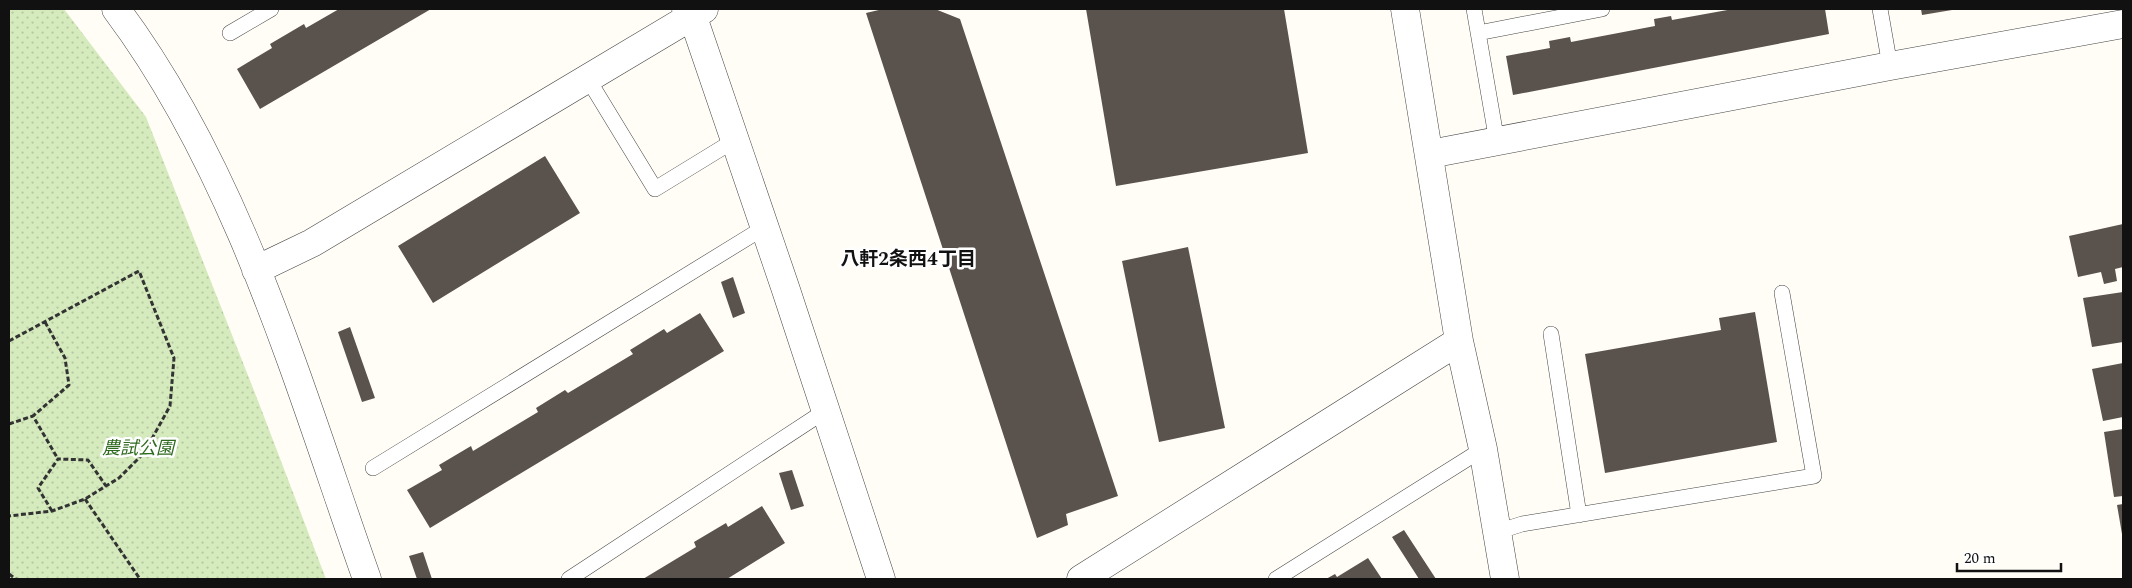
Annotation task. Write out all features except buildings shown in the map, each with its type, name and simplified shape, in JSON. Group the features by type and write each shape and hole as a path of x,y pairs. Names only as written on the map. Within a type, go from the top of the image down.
{"street":[{"path":"116,9 142,44 190,123 242,234 282,337 367,579"},
{"path":"1405,9 1459,342 1483,449 1505,579"},
{"path":"256,270 312,243 588,79 694,11 696,26 765,227 877,578"},
{"path":"1430,154 1890,66 2123,24"},
{"path":"1081,579 1459,342"}],"lane":[{"path":"230,33 271,9"},
{"path":"1474,9 1497,142"},
{"path":"1478,33 1602,9"},
{"path":"1880,9 1890,66"},
{"path":"588,79 655,189 735,140"},
{"path":"373,468 765,227"},
{"path":"1497,532 1522,524 1814,476 1782,293"},
{"path":"1551,334 1579,515"},
{"path":"569,579 825,411"},
{"path":"1276,579 1483,449"}],"path":[{"path":"9,341 139,271 174,358 170,406 144,453 119,478 85,499 52,511 9,516"},
{"path":"9,424 32,416 69,386 65,358 44,322"},
{"path":"32,416 58,459"},
{"path":"58,459 88,460 106,486"},
{"path":"52,511 38,488 58,459"},
{"path":"85,499 140,579"},
{"path":"9,574 16,579"}],"green space":[{"name":"農試公園","path":"9,9 64,9 146,117 326,579 9,579"}],"district":[{"name":"八軒2条西4丁目","path":"908,259"}]}
